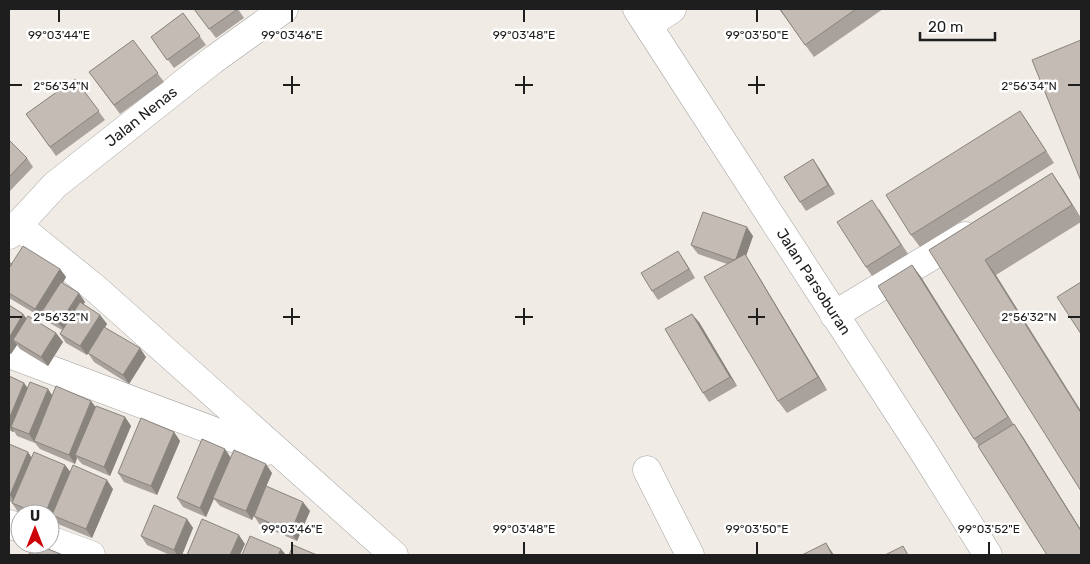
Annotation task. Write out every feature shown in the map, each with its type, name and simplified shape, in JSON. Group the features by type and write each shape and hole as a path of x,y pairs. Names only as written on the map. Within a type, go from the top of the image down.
{"street":[{"name":"Jalan Nenas","path":"13,230 55,185 83,162 213,60 284,9"},
{"path":"642,17 672,9"},
{"name":"Jalan Parsoburan","path":"642,17 926,454 988,555"},
{"path":"834,314 988,222"},
{"path":"13,230 96,289 394,555"},
{"path":"9,354 282,456"},
{"path":"647,470 690,555"},
{"path":"60,544 91,555"}],"building":[{"path":"194,9 238,9 209,29"},
{"path":"780,9 856,9 805,45"},
{"path":"183,13 200,36 167,60 151,37"},
{"path":"133,40 158,73 114,105 89,72"},
{"path":"1081,40 1081,181 1032,60"},
{"path":"75,79 99,111 50,147 26,114"},
{"path":"1020,111 1046,151 911,235 886,195"},
{"path":"9,140 27,158 9,177"},
{"path":"813,159 828,185 800,202 784,177"},
{"path":"1052,173 1072,205 985,260 1081,413 1081,491 929,250"},
{"path":"872,200 901,245 866,267 837,222"},
{"path":"703,212 747,227 736,259 734,260 691,245"},
{"path":"23,246 60,269 35,309 9,293 9,268"},
{"path":"678,251 689,269 652,291 641,273"},
{"path":"745,254 818,377 778,401 704,277"},
{"path":"912,265 1008,417 974,439 878,286"},
{"path":"61,282 79,293 59,324 41,313"},
{"path":"1081,282 1081,334 1057,297"},
{"path":"80,302 100,315 80,346 60,334"},
{"path":"9,305 23,314 9,338"},
{"path":"692,314 730,377 703,393 665,329"},
{"path":"28,316 56,333 41,357 13,340"},
{"path":"104,327 140,348 123,375 88,353"},
{"path":"9,376 24,383 9,419"},
{"path":"30,382 48,389 29,434 11,427"},
{"path":"56,386 91,401 69,455 34,441"},
{"path":"96,406 125,417 104,467 75,455"},
{"path":"141,418 174,432 151,486 118,473"},
{"path":"1014,424 1081,531 1081,555 1047,555 978,446"},
{"path":"202,439 225,449 200,508 177,498"},
{"path":"9,444 28,452 10,495 9,494"},
{"path":"234,450 266,464 246,511 213,498"},
{"path":"34,452 65,465 49,504 12,503"},
{"path":"73,465 107,480 86,529 60,518 60,504 57,504"},
{"path":"266,486 303,502 291,532 254,516"},
{"path":"154,505 187,519 174,550 141,536"},
{"path":"202,519 239,535 230,555 187,555"},
{"path":"250,536 281,549 278,555 242,555"},
{"path":"826,543 832,555 802,555"},
{"path":"293,545 317,555 289,555"},
{"path":"903,546 908,555 885,555"},
{"path":"60,554 63,555 29,555"}]}
